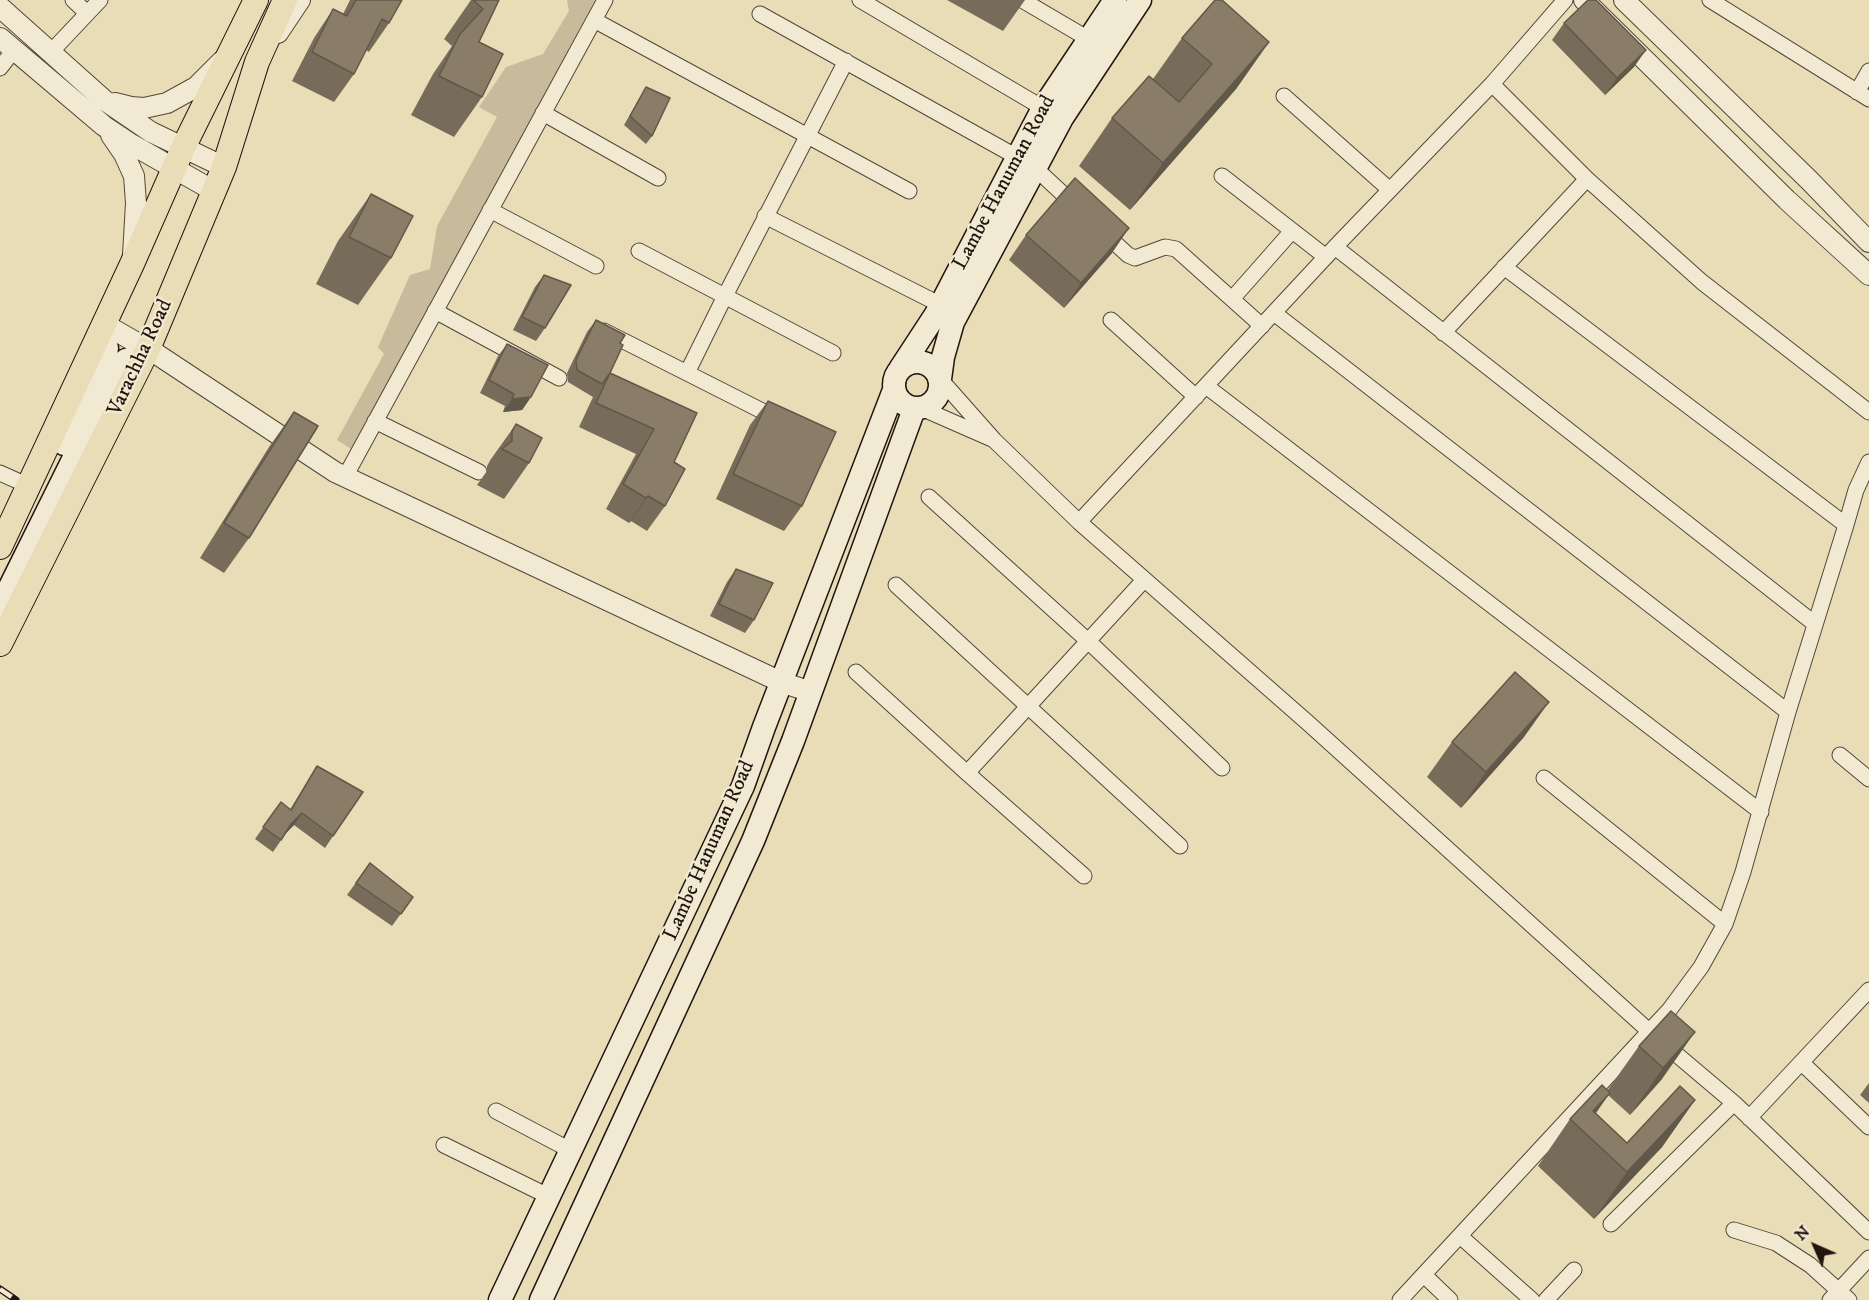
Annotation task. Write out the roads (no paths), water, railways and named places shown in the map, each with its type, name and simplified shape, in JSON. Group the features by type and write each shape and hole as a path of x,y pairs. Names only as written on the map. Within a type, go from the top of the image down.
{"main road":[{"path":"0,547 132,264 178,158 256,0"},
{"name":"Lambe Hanuman Road","path":"500,1300 743,786 897,379 1053,113 1098,44 1115,0"},
{"path":"1098,44 1140,0"},
{"name":"Varachha Road","path":"0,644 146,352 224,167 258,62 289,1"},
{"path":"940,379 936,371 922,362 906,364 897,379 901,403 918,409 928,406 938,395 943,357 953,322 1026,162"},
{"path":"0,581 106,354 107,348 102,329"},
{"path":"0,607 120,365 146,352"},
{"name":"Lambe Hanuman Road","path":"541,1300 753,841 918,409"}],"street":[{"path":"73,0 87,13"},
{"path":"50,53 100,0"},
{"path":"104,100 137,108 155,107 196,87 232,49 243,0"},
{"path":"345,477 605,0"},
{"path":"860,0 1053,113"},
{"path":"1079,522 1331,252 1492,84 1565,0"},
{"path":"1584,0 1787,200 1869,275"},
{"path":"1624,0 1810,181 1869,242"},
{"path":"1710,0 1863,95 1869,71"},
{"path":"1032,2 1098,44"},
{"path":"0,8 104,100 151,132 214,191"},
{"path":"760,14 1026,162 1128,255 1135,258 1165,247 1176,249 1262,326"},
{"path":"594,20 909,191"},
{"path":"0,68 7,44 104,126 131,144 178,158 224,167"},
{"path":"687,373 846,61"},
{"path":"1492,84 1587,179 1702,282 1869,412"},
{"path":"1284,96 1390,190"},
{"path":"543,114 658,178"},
{"path":"104,126 124,154 134,176 136,203 132,264"},
{"path":"1222,176 1292,231 1331,252 1443,333 1815,624"},
{"path":"1443,333 1587,179"},
{"path":"490,210 596,266"},
{"path":"765,216 941,305"},
{"path":"1232,298 1292,231"},
{"path":"639,251 833,353"},
{"path":"1504,267 1846,525"},
{"path":"435,311 559,378"},
{"path":"1274,313 1788,712"},
{"path":"1112,320 1196,398"},
{"path":"596,327 790,424"},
{"path":"102,329 146,352 345,477 781,682 811,692"},
{"path":"940,379 994,440 1079,522 1307,722 1650,1032 1734,1103 1869,1232"},
{"path":"1206,386 1761,812"},
{"path":"918,409 994,440"},
{"path":"375,421 479,472"},
{"path":"1400,1300 1650,1032 1701,967 1725,924 1761,812 1788,712 1856,490 1869,462"},
{"path":"0,473 29,486"},
{"path":"929,496 1088,641 1222,768"},
{"path":"967,773 1144,580"},
{"path":"896,585 1180,846"},
{"path":"856,672 1084,876"},
{"path":"1840,755 1869,779"},
{"path":"1544,778 1725,924"},
{"path":"1749,1118 1869,990"},
{"path":"1802,1063 1869,1127"},
{"path":"1611,1224 1734,1103"},
{"path":"496,1111 570,1150"},
{"path":"444,1145 548,1196"},
{"path":"1734,1230 1776,1243 1810,1265 1839,1297 1868,1261"},
{"path":"1460,1236 1532,1300"},
{"path":"1546,1300 1574,1270"},
{"path":"1424,1275 1450,1300"}],"railway":[{"path":"0,1289 16,1300"}]}
